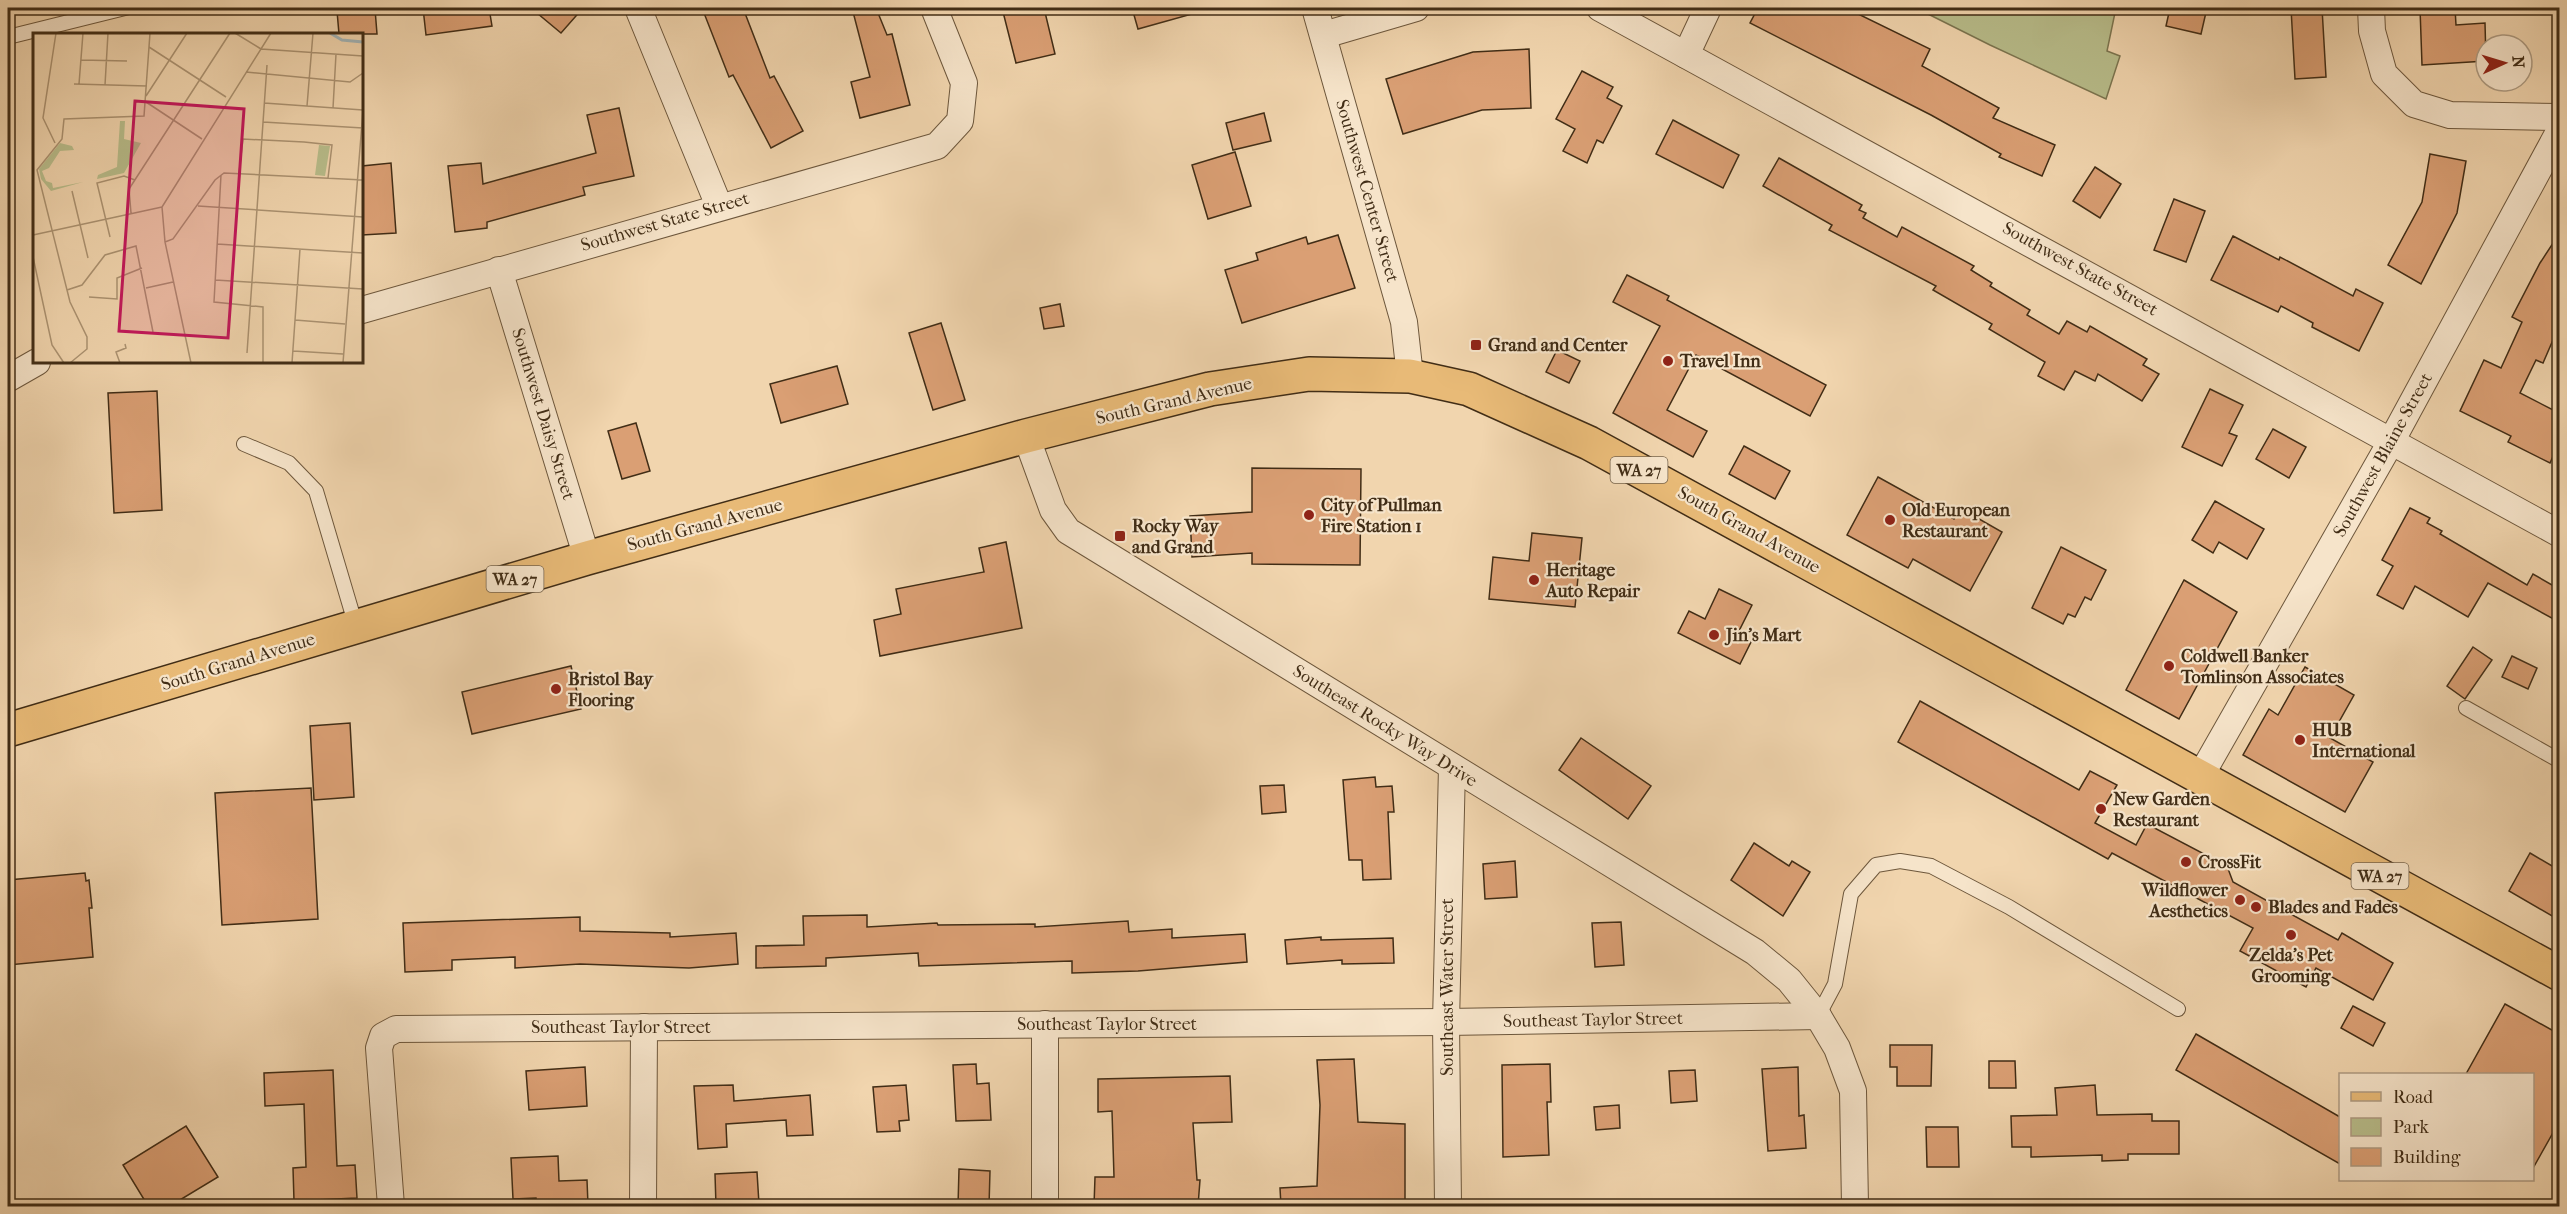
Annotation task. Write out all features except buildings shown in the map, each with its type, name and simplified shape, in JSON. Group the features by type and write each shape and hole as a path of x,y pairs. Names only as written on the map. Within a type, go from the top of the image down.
{"main road":[{"name":"South Grand Avenue","path":"8,730 587,558 1026,436 1210,389 1309,374 1410,376 1469,390 1589,443 2559,974"}],"street":[{"path":"638,8 719,206"},
{"name":"Southwest State Street","path":"363,310 719,206 937,146 960,121 964,83 934,8"},
{"name":"Southwest Center Street","path":"1316,8 1404,322 1410,376"},
{"path":"1324,35 1416,8"},
{"name":"Southwest State Street","path":"1600,8 2392,440 2559,534"},
{"path":"1686,55 1708,8"},
{"path":"2371,8 2372,31 2384,74 2414,104 2450,115 2559,117"},
{"name":"Southwest Blaine Street","path":"2200,777 2392,440 2559,130"},
{"name":"Southwest Daisy Street","path":"500,270 587,558"},
{"path":"9,378 35,363"},
{"name":"Southeast Rocky Way Drive","path":"1026,436 1053,510 1068,531 1755,952 1789,980 1818,1016 1837,1048 1853,1091 1855,1206"},
{"name":"Southeast Water Street","path":"1448,1206 1446,1022 1452,767"},
{"name":"Southeast Taylor Street","path":"391,1206 379,1048 383,1036 396,1029 1446,1022 1818,1016"},
{"path":"1045,1024 1045,1206"},
{"path":"644,1027 644,1206"}],"lane":[{"path":"8,37 125,8"},
{"path":"244,444 289,463 316,491 356,626"},
{"path":"2466,708 2559,761"},
{"path":"1818,1016 1835,984 1851,894 1876,865 1900,861 1931,866 2009,907 2178,1009"}],"green space":[{"path":"1916,8 2116,8 2107,51 2120,56 2106,99 1990,45"}],"place":[{"name":"Grand and Center","path":"1476,345"},
{"name":"Travel Inn","path":"1668,361"},
{"name":"City of Pullman Fire Station 1","path":"1309,515"},
{"name":"Old European Restaurant","path":"1890,520"},
{"name":"Rocky Way and Grand","path":"1120,536"},
{"name":"Heritage Auto Repair","path":"1534,580"},
{"name":"Jin's Mart","path":"1714,635"},
{"name":"Coldwell Banker Tomlinson Associates","path":"2169,666"},
{"name":"Bristol Bay Flooring","path":"556,689"},
{"name":"HUB International","path":"2300,740"},
{"name":"New Garden Restaurant","path":"2101,809"},
{"name":"CrossFit","path":"2186,862"},
{"name":"Wildflower Aesthetics","path":"2240,900"},
{"name":"Blades and Fades","path":"2256,907"},
{"name":"Zelda's Pet Grooming","path":"2291,935"}]}
